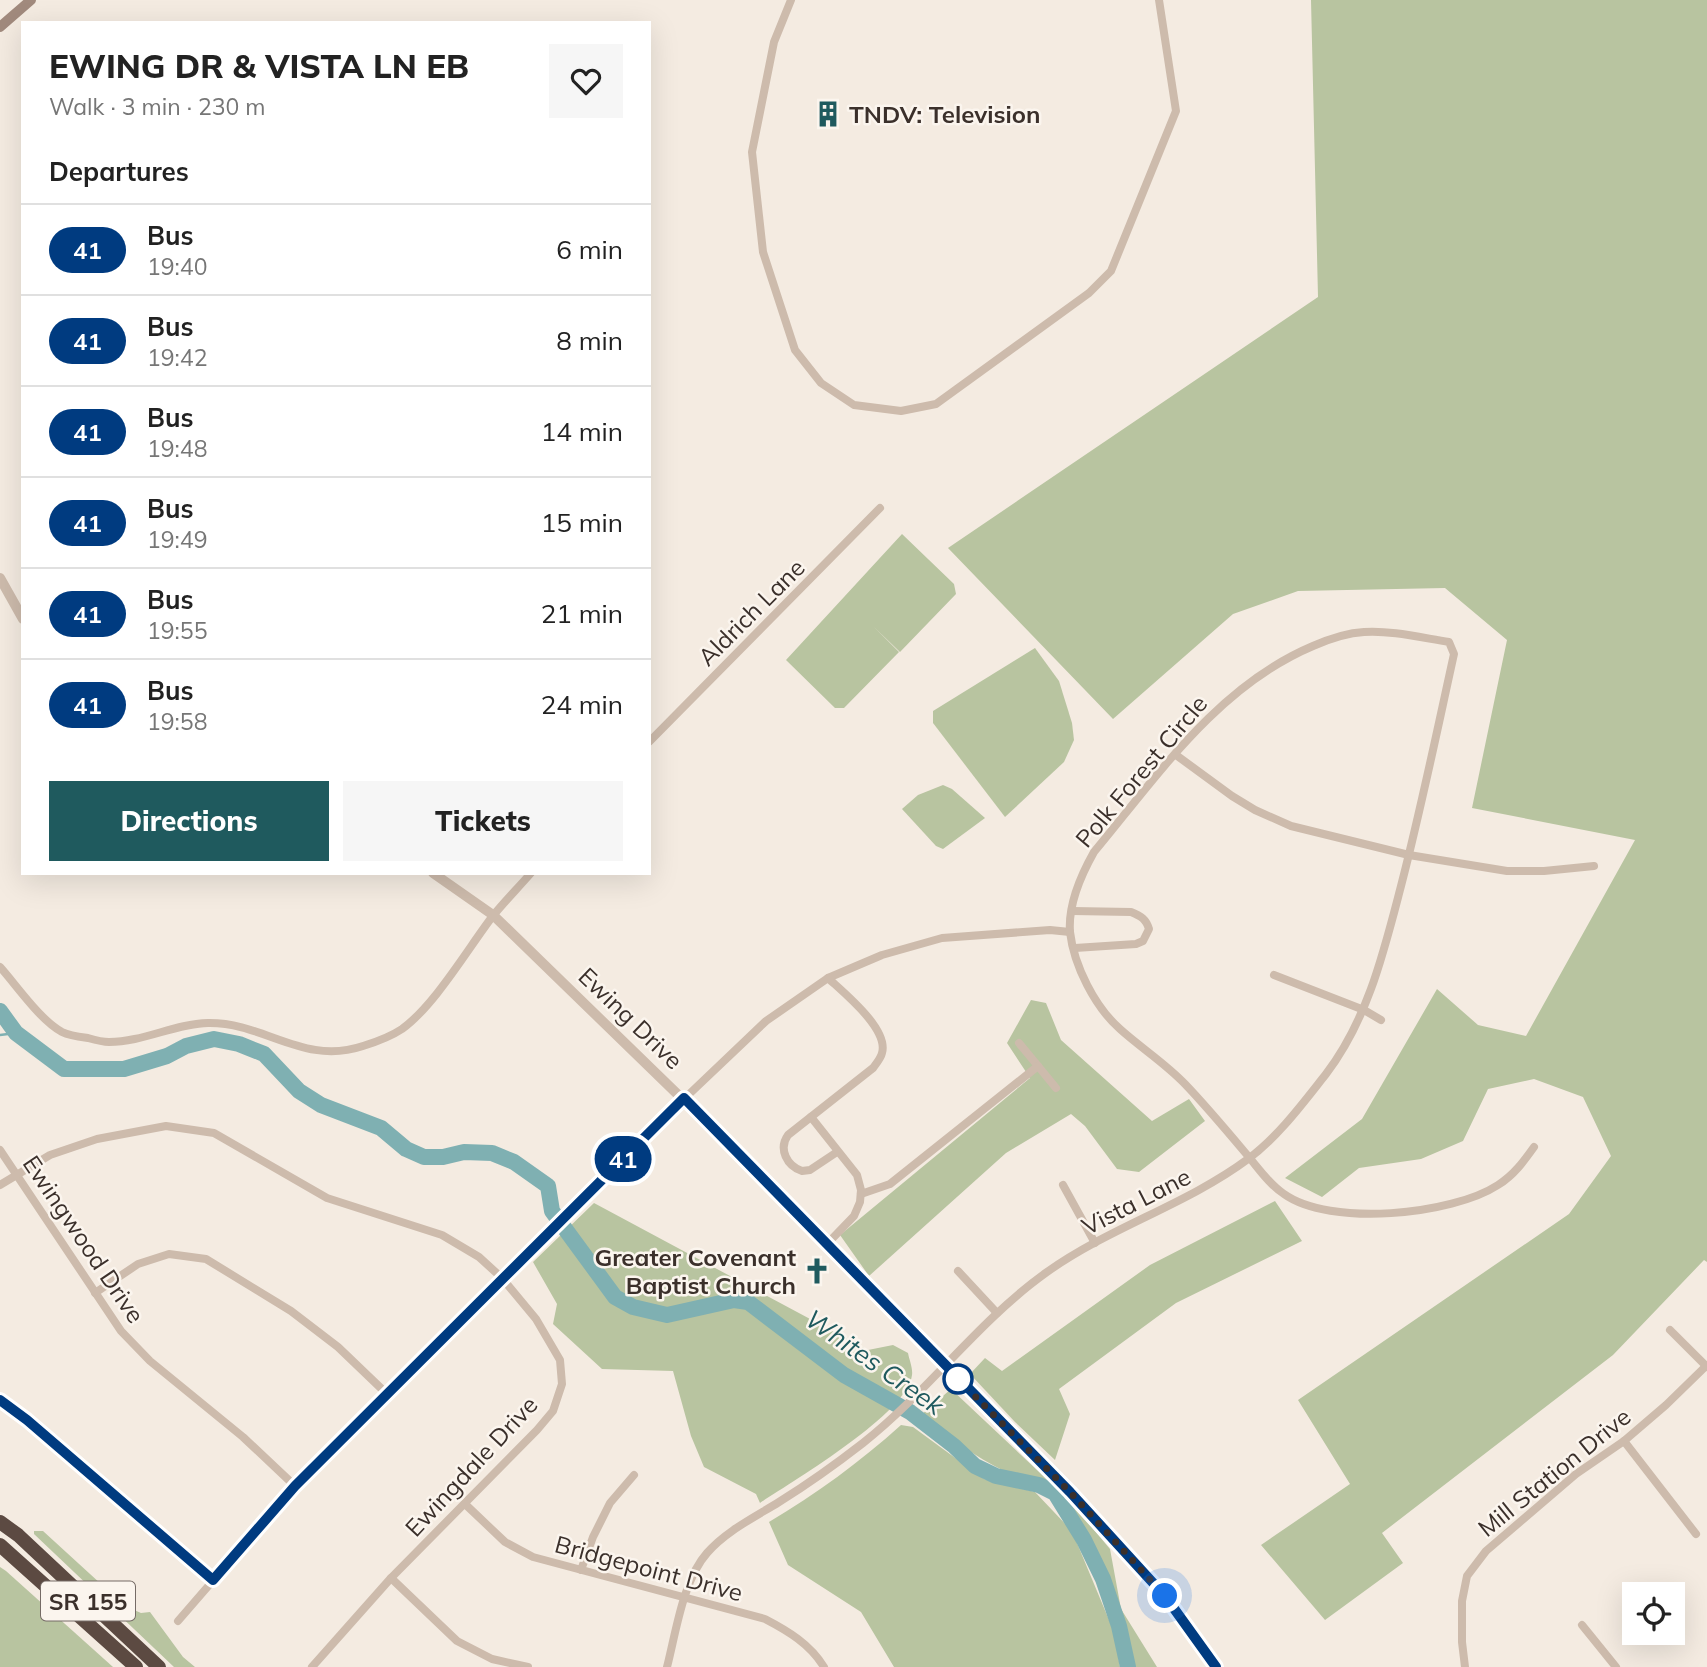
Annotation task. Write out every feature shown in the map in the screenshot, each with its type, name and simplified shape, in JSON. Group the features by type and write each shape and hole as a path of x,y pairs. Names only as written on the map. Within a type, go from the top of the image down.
{"highway":[{"name":"SR 155","path":"0,1520 159,1667"},
{"name":"SR 155","path":"0,1545 136,1667"}],"main road":[{"path":"0,27 31,0"}],"street":[{"path":"791,0 775,42 752,152 763,252 795,350 821,383 854,405 901,411 936,404 1089,293 1111,271 1176,111 1159,0"},
{"name":"Aldrich Lane","path":"651,740 880,508"},
{"path":"0,578 21,615"},
{"name":"Polk Forest Circle","path":"1454,654 1449,642 1365,632 1335,636 1291,655 1254,679 1209,716 1094,852 1082,874 1070,932 1089,991 1097,1004 1120,1029 1172,1070 1271,1183 1295,1201 1336,1212 1372,1214 1431,1208 1478,1195 1498,1186 1513,1174 1534,1147"},
{"name":"Vista Lane","path":"667,1667 690,1581 706,1554 726,1536 795,1492 863,1443 997,1313 1047,1272 1095,1243 1206,1187 1250,1158 1283,1126 1328,1070 1364,1010 1386,944 1454,654"},
{"path":"1176,755 1232,796 1291,825 1409,855 1507,871 1544,871 1594,866"},
{"name":"Ewing Drive","path":"436,875 493,915 684,1098 1070,1492 1165,1596 1216,1667"},
{"path":"0,967 38,1011 62,1032 74,1036 109,1042 142,1037 180,1026 212,1023 248,1029 313,1051 345,1052 380,1041 402,1029 417,1015 448,978 493,915 529,875"},
{"path":"1073,911 1131,912 1140,915 1149,929 1143,941 1136,944 1075,948"},
{"path":"178,1622 295,1486 684,1098 766,1021 828,978 883,955 942,938 1051,930 1070,932"},
{"path":"1274,975 1364,1010 1381,1020"},
{"path":"828,978 872,1022 882,1044 882,1054 873,1068 782,1143 789,1164 802,1171 810,1170 837,1152"},
{"path":"1019,1043 1056,1088"},
{"path":"861,1194 890,1184 1038,1066"},
{"path":"811,1117 857,1175 861,1194 854,1216 827,1244"},
{"name":"Ewingdale Drive","path":"0,1185 50,1155 97,1139 166,1126 214,1133 327,1198 442,1235 479,1257 502,1278 536,1319 560,1360 562,1384 554,1411 391,1578 318,1665"},
{"name":"Ewingwood Drive","path":"0,1150 121,1331 150,1361 243,1437 295,1486"},
{"path":"1063,1185 1095,1243"},
{"path":"95,1293 138,1264 169,1254 206,1259 291,1311 338,1347 387,1394"},
{"path":"958,1270 997,1313"},
{"path":"1670,1330 1706,1367"},
{"name":"Mill Station Drive","path":"1465,1667 1462,1601 1467,1576 1486,1551 1577,1474 1624,1441 1706,1367"},
{"path":"0,1400 27,1420 213,1580"},
{"path":"1624,1441 1696,1534"},
{"path":"581,1570 593,1536 610,1503 634,1475"},
{"name":"Bridgepoint Drive","path":"465,1504 505,1542 533,1557 765,1619 793,1634 824,1667"},
{"path":"391,1578 457,1641 492,1658 528,1667"},
{"path":"1582,1625 1616,1667"}],"green space":[{"path":"1311,0 1707,0 1707,1262 1704,1260 1613,1355 1382,1533 1403,1563 1325,1620 1261,1545 1350,1484 1298,1400 1569,1214 1611,1156 1583,1097 1534,1079 1488,1089 1463,1141 1421,1159 1359,1168 1322,1197 1285,1178 1362,1119 1437,989 1478,1025 1526,1036 1635,840 1472,808 1507,640 1445,588 1298,591 1233,614 1113,719 948,548 1318,297"},
{"path":"902,534 954,584 956,594 900,652 874,627 899,652 844,708 835,708 786,660"},
{"path":"1035,648 1059,681 1072,723 1074,740 1064,762 1005,817 933,723 933,711"},
{"path":"943,785 952,789 985,818 943,849 936,846 902,809 918,795"},
{"path":"1031,1000 1046,1003 1061,1040 1152,1121 1189,1099 1205,1121 1139,1172 1117,1169 1085,1126 1071,1114 1006,1153 869,1276 840,1235 1030,1078 1007,1043"},
{"path":"1275,1201 1302,1241 1176,1303 1059,1389 1070,1414 1055,1460 970,1374 985,1358 1002,1371 1150,1265"},
{"path":"594,1203 868,1350 893,1345 908,1353 912,1375 906,1391 891,1408 847,1445 760,1503 756,1494 704,1467 691,1436 673,1371 602,1369 553,1324 557,1304 533,1262"},
{"path":"951,1389 1070,1501 1110,1549 1121,1609 1157,1667 1133,1667 1105,1571 1082,1524 1068,1504 1047,1485 1006,1472 983,1460 921,1415"},
{"path":"901,1425 913,1427 984,1479 1035,1492 1072,1531 1114,1632 1120,1667 894,1667 861,1612 788,1565 769,1522 837,1477"},
{"path":"34,1531 43,1531 125,1606 141,1613 150,1612 183,1657 195,1667 174,1667 34,1534"},
{"path":"0,1567 6,1571 113,1667 0,1667"}],"waterway":[{"name":"Whites Creek","path":"0,1011 16,1033 64,1069 124,1069 167,1056 186,1046 214,1039 239,1044 264,1054 299,1091 321,1105 381,1128 406,1149 424,1157 443,1157 464,1152 492,1153 514,1162 548,1186 552,1211 615,1297 633,1307 667,1315 734,1300 748,1302 844,1375 910,1412 975,1466 996,1476 1039,1485 1055,1493 1084,1540 1103,1579 1119,1626 1128,1667"},
{"path":"0,1035 16,1033"}],"bus line":[{"name":"41","path":"0,1400 27,1420 213,1580 295,1486 684,1098 1070,1492 1165,1596 1216,1667"}],"place":[{"name":"TNDV: Television","path":"828,114"},
{"name":"Greater Covenant Baptist Church","path":"817,1271"}],"route":[{"path":"958,1379 1070,1492 1165,1596"}]}
